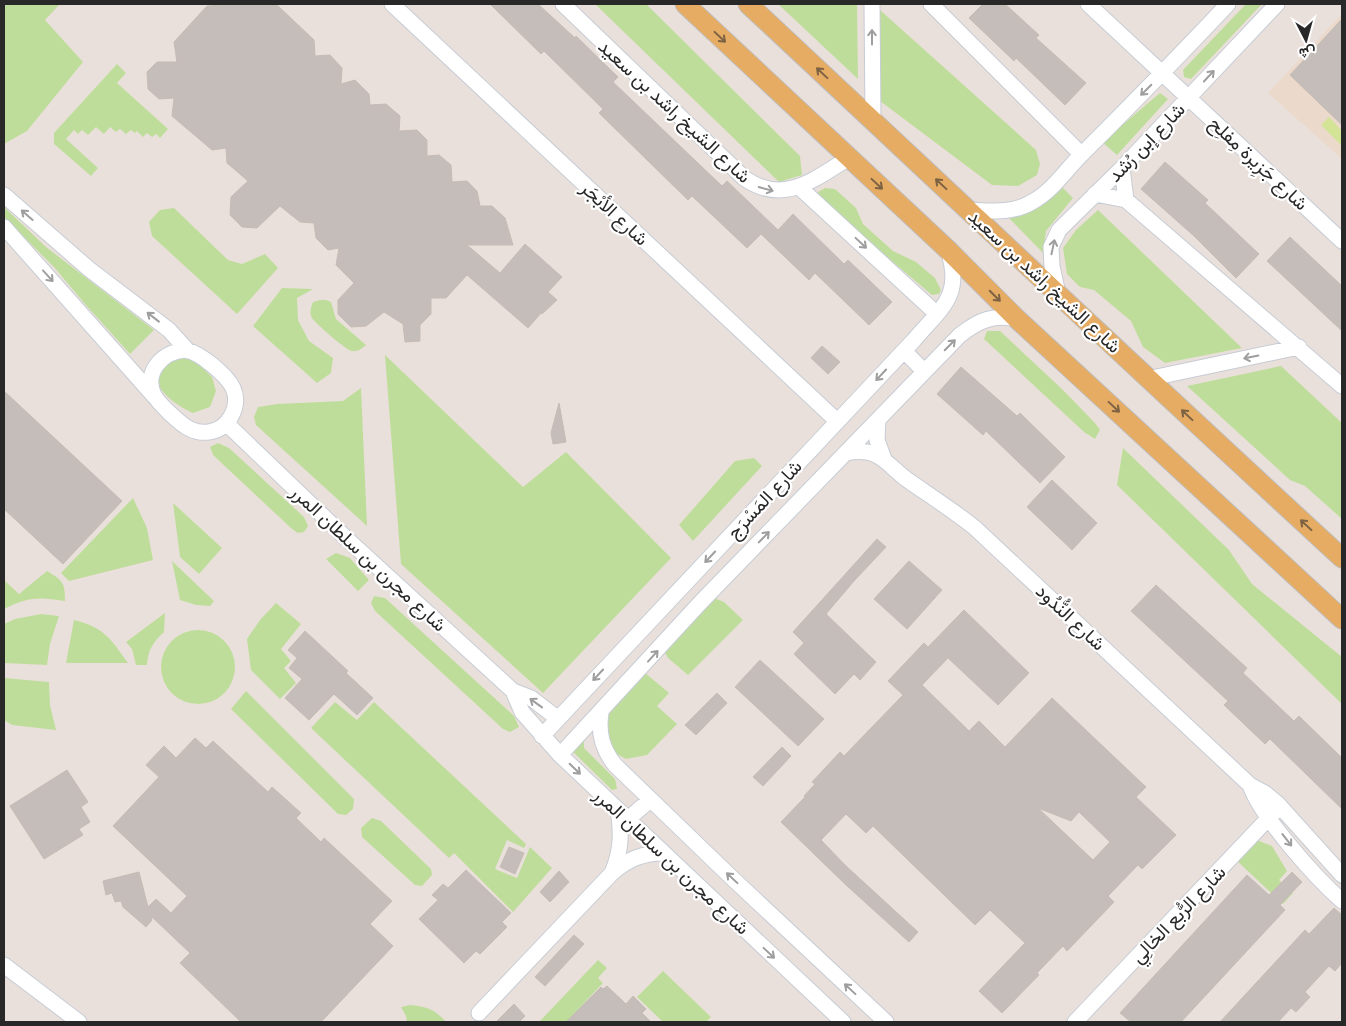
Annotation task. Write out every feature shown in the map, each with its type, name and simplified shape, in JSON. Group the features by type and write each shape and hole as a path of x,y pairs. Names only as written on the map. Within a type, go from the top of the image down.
{"main road":[{"path":"685,4 947,249 1017,318 1342,619"},
{"name":"شارع الشيخ راشد بن سعيد","path":"748,4 1147,379 1342,558"}],"street":[{"name":"شارع الأبْجَر","path":"392,4 837,421"},
{"name":"شارع الشيخ راشد بن سعيد","path":"563,4 744,178 758,187 774,191 785,191 799,187 849,158"},
{"path":"872,4 873,120"},
{"path":"931,4 1081,154"},
{"name":"شارع جَزِيرة مِفلِح","path":"1088,4 1342,241"},
{"name":"شارع إبن رُشد","path":"968,210 1006,212 1030,203 1043,195 1081,154 1163,74 1228,4"},
{"name":"شارع إبن رُشد","path":"1058,294 1052,266 1051,247 1059,230 1122,168 1277,4"},
{"path":"1122,168 1126,200"},
{"path":"799,187 937,314"},
{"path":"1095,194 1126,200 1342,386"},
{"path":"4,196 89,268 169,330 188,351"},
{"path":"4,227 155,396 188,428 196,431 212,431 226,423 235,405 233,388 227,380 198,354 188,351 171,353 159,362 152,375 152,390 155,396"},
{"name":"شارع المَسْرَج","path":"542,736 937,314 948,300 952,290 953,270 947,249"},
{"name":"شارع المَسْرَج","path":"560,755 601,713 707,596 960,335 972,325 983,320 1006,316 1017,318"},
{"path":"1147,379 1299,348"},
{"path":"904,351 924,371"},
{"path":"878,420 877,440 884,459"},
{"name":"شارع مجرن بن سلطان المرر","path":"226,423 347,539 513,691 531,698 558,718"},
{"name":"شارع النُّدُود","path":"846,453 856,451 876,454 884,459 894,470 952,509 975,528 1250,785 1265,793 1280,806 1342,876"},
{"path":"652,618 664,621 670,632 670,638"},
{"name":"شارع مجرن بن سلطان المرر","path":"513,691 522,712 560,755 843,1022"},
{"name":"شارع مجرن بن سلطان المرر","path":"601,713 600,731 605,749 615,764 650,800 886,1022"},
{"name":"شارع النُّدُود","path":"1250,785 1269,818 1299,856 1342,901"},
{"path":"612,873 620,848 623,815 650,800"},
{"name":"شارع الرُّبع الخالِي","path":"1075,1022 1280,806"},
{"path":"479,1013 612,873 631,859 652,853 664,853"},
{"path":"4,965 79,1022"}],"shaded area":[{"path":"1342,14 1342,159 1268,93"}],"green space":[{"path":"6,4 60,4 45,20 83,62 27,131 4,144 4,7"},
{"path":"595,4 646,4 800,156 802,175 779,182"},
{"path":"778,4 857,4 858,79"},
{"path":"1246,4 1262,4 1191,79 1184,77 1183,70"},
{"path":"880,10 1036,150 1040,164 1037,175 1018,186 992,185 880,101"},
{"path":"117,64 126,73 117,83 168,129 160,138 156,134 152,137 147,133 143,137 137,131 135,133 131,130 126,134 120,129 116,132 110,127 104,134 96,127 88,135 82,130 78,134 74,130 66,139 98,168 91,176 54,144 54,133"},
{"path":"1160,93 1168,99 1117,155 1102,142"},
{"path":"1329,117 1342,131 1342,146 1321,125"},
{"path":"825,188 835,189 856,208 863,224 893,251 916,262 935,278 941,290 939,294 932,295 821,201 818,192"},
{"path":"1063,188 1073,198 1046,231 1043,253 1007,216 1031,211"},
{"path":"4,207 46,247 154,330 130,354 54,267 4,217"},
{"path":"174,208 228,260 242,264 265,254 278,268 237,314 152,236 149,222 160,210"},
{"path":"1098,210 1242,348 1165,363 1143,347 1131,321 1094,290 1080,287 1067,274 1063,248 1076,230"},
{"path":"282,288 313,289 297,298 298,320 309,341 333,358 331,373 317,383 253,326"},
{"path":"320,300 331,302 336,319 366,345 356,351 349,350 319,325 312,318 310,312 313,302"},
{"path":"987,331 1000,331 1063,390 1100,430 1095,439 1084,432 984,339"},
{"path":"385,355 523,487 566,452 671,558 543,693 401,564"},
{"path":"190,356 212,377 216,391 210,407 193,413 168,398 156,380 160,361"},
{"path":"1281,366 1342,423 1342,519 1305,486 1290,480 1187,386"},
{"path":"361,388 367,526 256,425 254,417 258,407 277,404 343,401"},
{"path":"218,443 229,448 304,517 308,526 304,532 298,533 292,529 213,455 210,447"},
{"path":"1123,448 1229,550 1252,584 1342,657 1342,704 1117,485"},
{"path":"754,458 762,466 693,541 679,525 735,461"},
{"path":"133,498 147,528 153,560 69,581 61,573"},
{"path":"173,503 222,548 199,574 180,557"},
{"path":"336,553 350,558 369,580 358,591 326,559"},
{"path":"172,561 214,601 210,606 196,605 180,600"},
{"path":"47,571 57,577 64,586 65,601 34,599 20,602 4,609 4,580 19,594"},
{"path":"374,596 385,598 514,716 519,727 510,732 503,729 375,611 371,603"},
{"path":"712,597 724,602 743,620 688,675 668,658 664,651"},
{"path":"276,603 301,624 281,649 291,661 284,668 296,683 280,699 251,670 247,639 260,620"},
{"path":"165,613 164,632 152,647 147,665 136,665 132,649 126,642"},
{"path":"41,614 59,616 50,644 47,665 4,663 4,624 15,619"},
{"path":"74,620 93,627 106,635 128,663 66,663"},
{"path":"198,630 212,633 224,641 232,653 235,667 232,681 224,693 212,701 198,704 184,701 172,693 164,681 161,667 164,653 172,641 184,633"},
{"path":"644,672 669,693 657,706 677,724 647,755 626,759 604,747 603,704"},
{"path":"4,678 49,682 50,705 56,730 12,725 4,720"},
{"path":"246,691 354,799 353,809 346,815 338,814 231,709"},
{"path":"335,702 357,720 374,702 526,844 524,848 507,840 495,869 517,878 530,847 552,868 513,912 454,853 449,858 311,728"},
{"path":"584,737 584,748 615,779 617,789 612,790 568,747"},
{"path":"372,818 381,821 431,869 432,875 422,886 415,885 362,837 361,828"},
{"path":"1254,839 1272,846 1287,871 1279,880 1293,893 1283,904 1235,859"},
{"path":"598,960 607,968 598,978 603,983 566,1022 540,1021"},
{"path":"663,971 711,1017 706,1022 663,1022 637,997"},
{"path":"410,1005 430,1009 446,1022 407,1022 401,1007"}],"building":[{"path":"223,4 276,4 314,40 315,56 330,55 342,68 341,84 355,80 369,94 370,105 386,104 400,116 399,131 417,130 427,140 427,156 439,155 451,165 452,182 467,181 477,191 480,206 492,206 505,218 513,245 467,245 500,273 525,244 562,277 548,292 557,300 541,313 528,328 467,275 446,298 431,298 431,314 420,325 420,341 405,342 403,324 384,312 366,326 351,327 338,314 338,300 354,283 336,265 339,248 328,250 316,238 314,223 300,222 280,206 257,228 242,227 230,215 231,197 248,181 227,163 226,148 212,150 172,116 174,98 159,99 148,89 147,72 157,62 177,62 174,42 207,6"},
{"path":"490,4 538,4 575,38 576,36 618,77 613,82 722,186 727,181 778,230 793,214 844,264 848,260 892,302 869,325 815,273 809,280 761,234 747,248 692,196 688,200 599,113 603,109 544,51 541,54"},
{"path":"983,4 1005,4 1039,35 1036,38 1086,83 1065,105 1016,58 1014,61 969,18"},
{"path":"1342,19 1342,125 1290,75"},
{"path":"1165,162 1208,200 1205,203 1259,254 1236,278 1194,236 1141,189"},
{"path":"1290,237 1342,286 1342,331 1267,261"},
{"path":"822,346 840,362 828,374 811,358"},
{"path":"961,367 1017,416 1020,413 1065,457 1040,483 986,431 983,435 937,394"},
{"path":"4,391 122,501 63,564 4,509"},
{"path":"559,403 566,442 553,444 551,433"},
{"path":"1052,480 1097,523 1072,550 1027,507"},
{"path":"877,539 886,547 826,614 876,662 860,680 854,674 835,694 794,654 804,643 793,632"},
{"path":"909,561 942,590 907,629 874,599"},
{"path":"1156,585 1247,668 1243,673 1294,721 1299,716 1342,758 1342,809 1270,739 1265,744 1224,705 1228,701 1131,611"},
{"path":"964,610 1029,673 998,705 948,658 922,685 969,731 979,721 1005,747 1052,698 1146,787 1136,797 1176,835 1142,869 1138,865 1108,896 1114,902 1067,951 1063,946 1037,973 1039,975 1002,1013 979,991 1025,943 990,910 975,925 873,826 866,833 846,814 821,840 845,865 918,932 909,942 846,885 781,822 805,797 815,784 812,782 840,752 844,756 903,695 888,681 924,643 928,647","holes":["1038,808 1071,821 1079,812 1110,842 1093,860"]},
{"path":"305,631 348,671 346,673 373,698 357,715 334,694 309,720 285,698 302,679 289,668 297,658 288,650"},
{"path":"760,660 824,719 798,746 735,687"},
{"path":"717,693 727,703 696,735 685,725"},
{"path":"195,738 206,748 213,741 268,792 272,787 301,813 296,818 321,842 324,838 392,901 370,924 393,946 321,1022 241,1022 180,963 190,953 151,916 152,920 146,927 123,907 121,901 115,902 112,893 106,895 103,881 139,872 148,907 156,899 171,913 187,896 113,826 159,777 146,765 164,746 176,758"},
{"path":"782,747 791,756 763,786 753,777"},
{"path":"67,770 88,802 81,807 90,822 79,829 83,835 44,859 10,806"},
{"path":"509,847 524,853 515,874 500,867"},
{"path":"466,870 511,913 502,922 507,927 480,954 476,951 464,963 419,919 438,900 432,895 443,884 448,888"},
{"path":"559,871 569,882 550,902 540,892"},
{"path":"1292,872 1302,882 1280,905 1285,910 1181,1022 1131,1022 1120,1013 1247,875 1269,895"},
{"path":"1334,908 1342,915 1342,963 1335,971 1329,966 1305,992 1310,997 1296,1012 1291,1008 1278,1022 1220,1022 1305,930 1309,934"},
{"path":"574,935 584,944 545,986 535,977"},
{"path":"607,986 626,1004 633,996 646,1009 642,1013 651,1022 566,1022 601,987 603,989"},
{"path":"514,1004 525,1016 519,1022 496,1022"}]}
